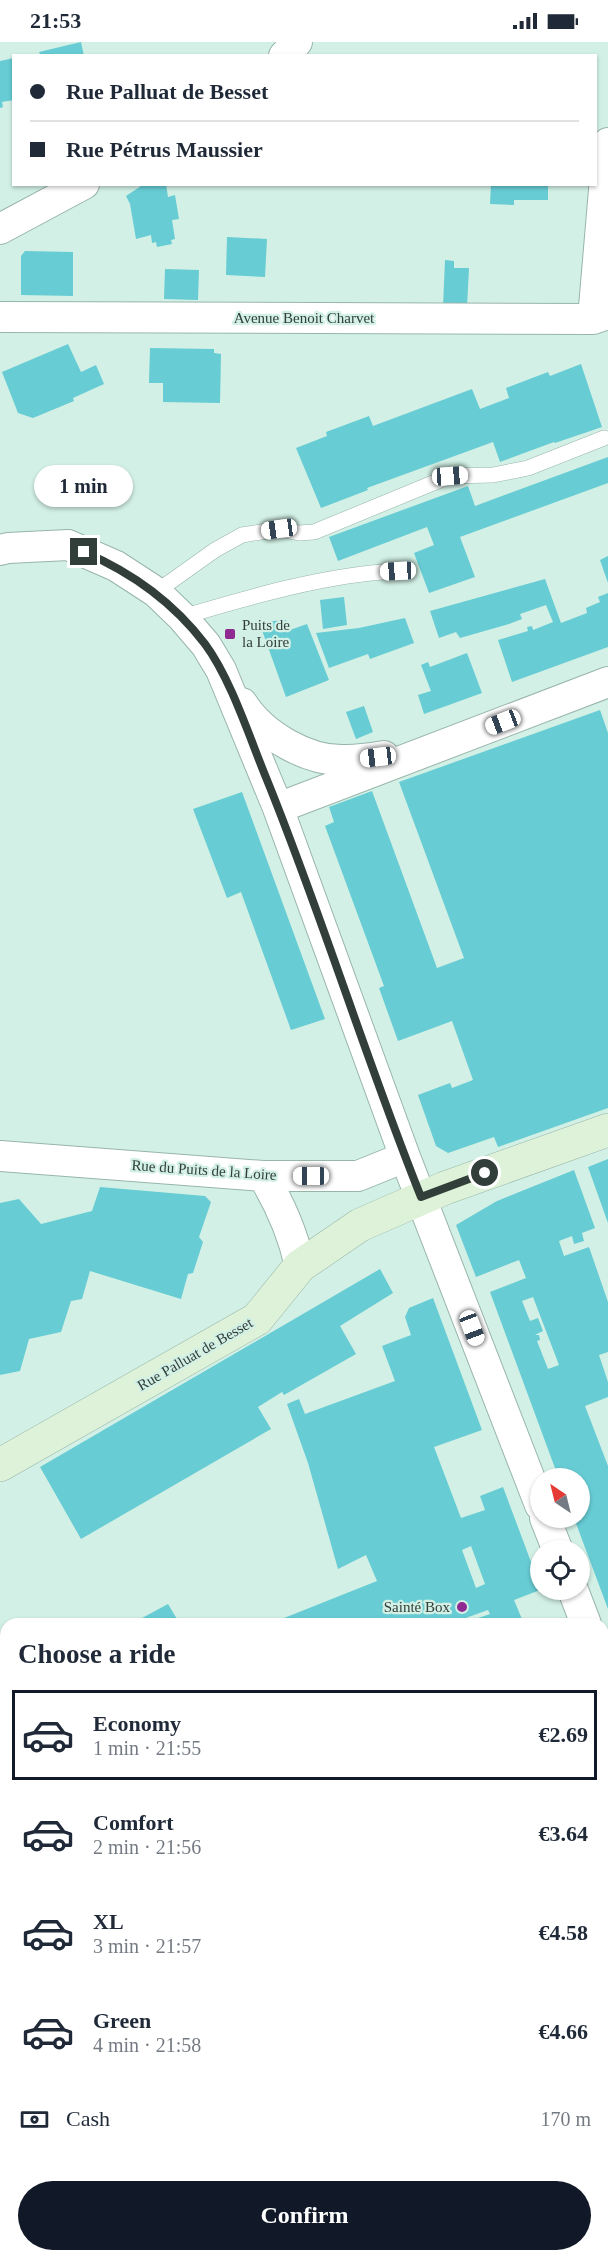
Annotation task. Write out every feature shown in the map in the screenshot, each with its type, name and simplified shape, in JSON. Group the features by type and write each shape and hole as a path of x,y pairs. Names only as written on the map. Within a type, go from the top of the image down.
{"main road":[{"name":"Rue Palluat de Besset","path":"0,1466 257,1319 300,1266 360,1224 421,1197 608,1130"}],"street":[{"path":"286,54 297,42"},
{"path":"601,316 608,143"},
{"path":"0,229 80,186"},
{"name":"Avenue Benoit Charvet","path":"0,317 601,316"},
{"path":"0,550 68,545 116,566 156,592 206,645 248,713 279,740 308,754 344,761 395,755 440,746"},
{"path":"221,670 279,808 405,1157 530,1479"},
{"path":"279,808 608,682"},
{"name":"Rue du Puits de la Loire","path":"0,1156 263,1176 358,1176 405,1157"},
{"path":"263,1176 273,1192 295,1242 300,1266"},
{"path":"577,1600 584,1618"}],"lane":[{"path":"156,592 215,550 242,535 279,529 299,533 314,532 450,476 493,475 528,468 604,438"},
{"path":"182,617 325,581 377,572 398,571"}],"building":[{"path":"81,42 84,54 40,54 39,52"},
{"path":"12,58 12,100 2,102 3,107 0,108 0,61"},
{"path":"141,186 166,186 168,197 175,195 179,219 172,220 175,239 171,240 172,244 157,247 156,242 152,243 151,235 136,239 130,204 126,196"},
{"path":"491,186 548,186 548,200 514,200 514,205 490,204"},
{"path":"227,237 267,239 265,277 226,275"},
{"path":"25,251 73,252 73,296 21,295 21,256"},
{"path":"445,260 454,261 454,268 469,268 467,307 443,307"},
{"path":"165,269 199,270 198,300 164,299"},
{"path":"68,344 81,372 96,365 104,384 73,398 74,401 33,418 18,413 2,372"},
{"path":"150,348 214,349 214,353 221,354 220,403 163,402 163,383 149,383"},
{"path":"581,364 602,427 500,462 493,442 367,488 368,490 321,508 296,448 327,436 326,432 369,416 373,426 472,389 480,409 509,398 506,388 548,372 550,376"},
{"path":"608,457 608,483 460,537 475,577 429,593 414,553 434,545 427,527 338,561 329,537 468,486 475,506"},
{"path":"608,556 608,583 600,560"},
{"path":"545,579 561,623 587,613 586,608 600,602 598,597 608,593 608,647 512,682 498,640 528,631 527,627 532,626 533,630 553,622 546,605 520,614 522,619 509,624 460,638 456,632 439,638 430,611"},
{"path":"344,597 347,625 323,629 320,600"},
{"path":"405,618 414,643 370,659 368,654 329,668 316,633 359,628"},
{"path":"286,620 290,630 307,624 329,680 286,697 259,622"},
{"path":"467,653 482,693 424,714 418,695 431,691 421,665 428,662 430,667"},
{"path":"364,706 373,732 356,739 346,712"},
{"path":"600,710 608,733 608,1108 498,1147 494,1137 448,1153 436,1146 418,1095 450,1083 452,1088 473,1080 452,1021 398,1041 379,988 384,986 325,826 334,822 329,807 372,791 437,968 464,958 399,782"},
{"path":"242,792 325,1019 291,1030 241,892 227,898 193,809"},
{"path":"608,1159 608,1223 588,1167"},
{"path":"574,1170 595,1228 582,1233 584,1241 574,1244 572,1236 559,1241 564,1256 589,1247 608,1302 608,1352 599,1355 608,1382 608,1397 585,1406 608,1466 608,1609 590,1561 590,1540 582,1540 578,1528 590,1528 590,1468 555,1468 490,1292 526,1278 519,1260 476,1277 456,1225 497,1201","holes":["533,1297 559,1365 548,1369 537,1341 540,1340 539,1335 535,1335 543,1331 538,1318 530,1321 522,1301"]},
{"path":"100,1187 205,1196 211,1202 199,1237 203,1242 193,1273 188,1274 181,1299 90,1271 82,1299 71,1301 61,1332 29,1339 20,1371 0,1375 0,1203 19,1199 41,1224 92,1211"},
{"path":"380,1269 393,1293 340,1326 356,1354 284,1395 282,1392 258,1407 271,1429 81,1539 40,1467"},
{"path":"433,1298 482,1430 434,1447 461,1518 485,1510 480,1496 503,1487 530,1559 530,1594 514,1600 522,1618 478,1618 490,1614 488,1610 466,1618 284,1618 377,1581 366,1555 338,1569 308,1463 287,1404 299,1399 305,1414 395,1381 382,1346 411,1335 405,1317 409,1308","holes":["471,1546 485,1584 476,1588 462,1550"]},
{"path":"168,1604 176,1618 142,1618"}],"place":[{"name":"Puits de la Loire","path":"230,634"},
{"name":"Sainté Box","path":"462,1607"}],"route":[{"path":"84,552 116,566 156,592 206,645 221,670 279,808 421,1197 485,1173"}]}
